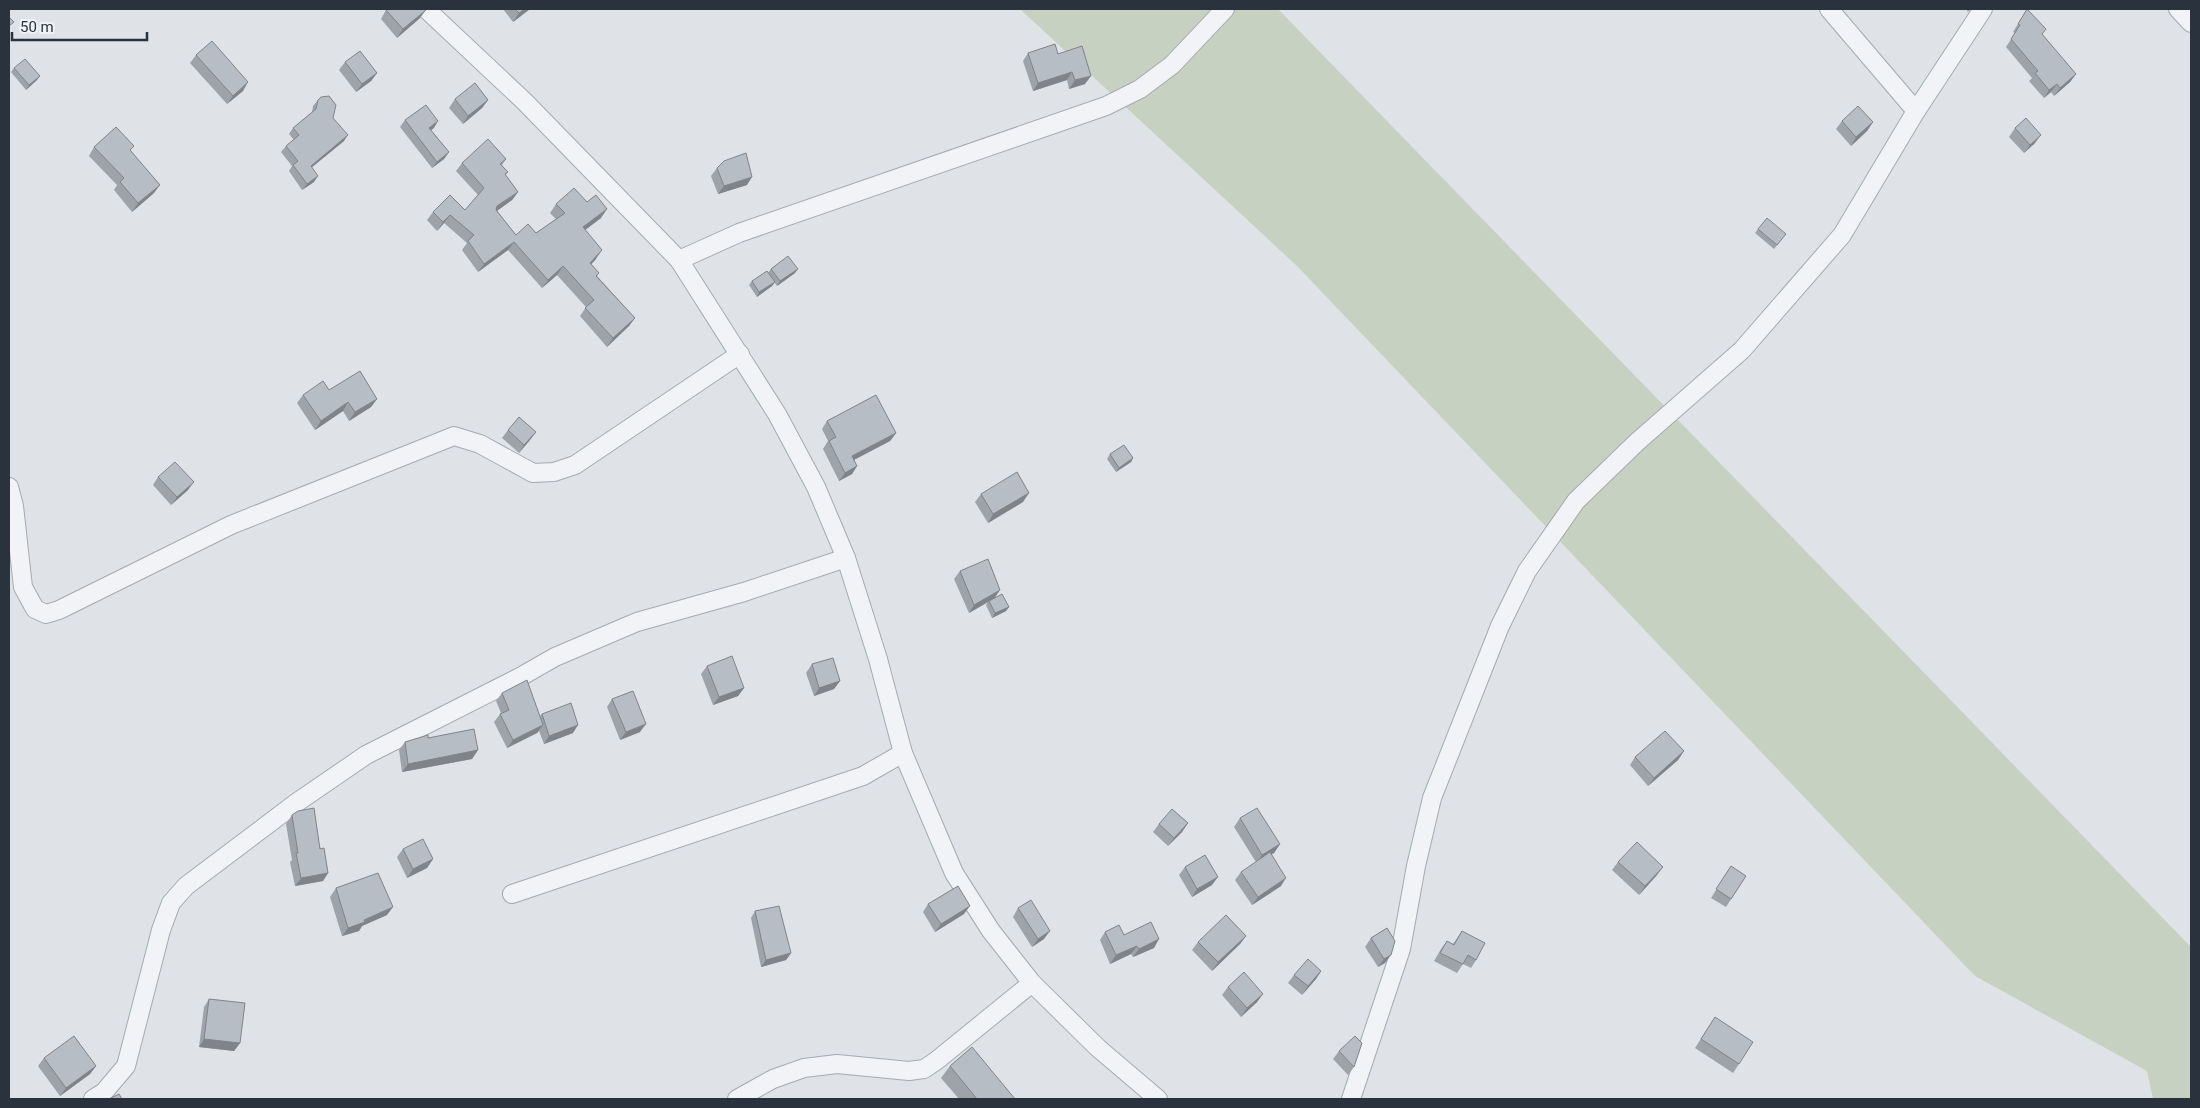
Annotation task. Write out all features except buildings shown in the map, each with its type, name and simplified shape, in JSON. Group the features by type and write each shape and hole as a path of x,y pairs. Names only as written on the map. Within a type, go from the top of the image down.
{"street":[{"path":"426,9 524,101 679,260 777,414 816,487 846,558 878,659 903,753 954,873 991,931 1032,983 1098,1048 1158,1099"},
{"path":"679,260 739,233 1106,106 1140,89 1172,65 1225,9"},
{"path":"1828,9 1916,111"},
{"path":"1351,1099 1402,949 1416,866 1432,798 1500,626 1527,571 1576,501 1637,442 1742,350 1842,235 1916,111 1983,9"},
{"path":"9,487 14,506 22,587 35,609 46,614 59,610 231,525 454,436 480,444 533,472 554,472 575,464 740,354"},
{"path":"93,1099 104,1092 126,1066 161,930 171,903 186,886 296,802 366,755 586,642 637,622 744,592 846,558"},
{"path":"512,894 863,776 903,753"},
{"path":"737,1099 773,1080 804,1068 837,1064 909,1071 924,1069 1032,983"}],"green space":[{"path":"1020,9 1278,9 2191,947 2191,1099 2153,1099 2147,1071 1975,976 1297,266"}]}
